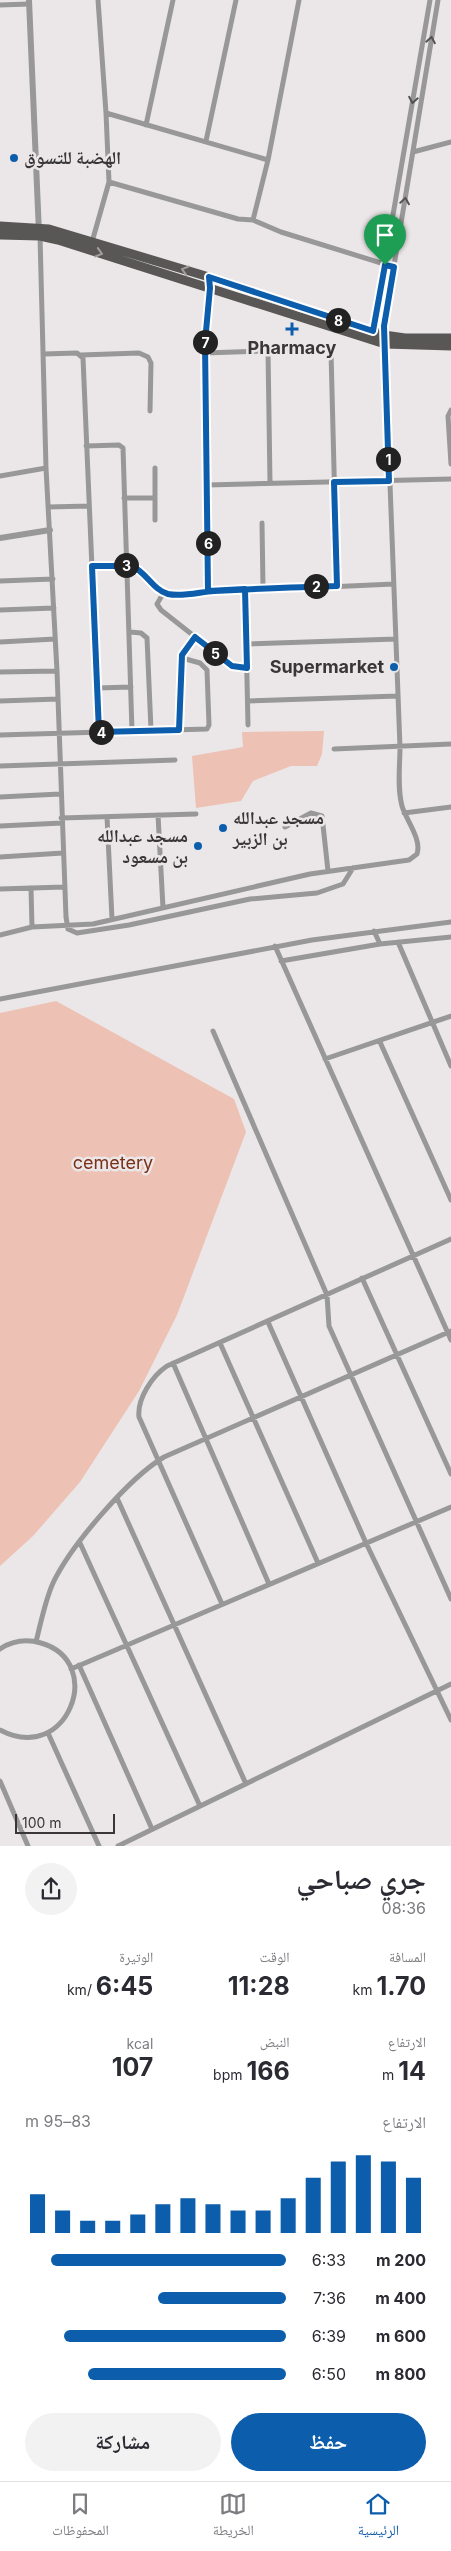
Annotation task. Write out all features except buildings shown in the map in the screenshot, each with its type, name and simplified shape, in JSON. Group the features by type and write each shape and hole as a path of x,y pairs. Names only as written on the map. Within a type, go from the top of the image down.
{"main road":[{"path":"0,226 92,242 209,277 373,331 385,340 451,338"},
{"path":"0,235 39,232 210,288 385,340 451,346"}],"street":[{"path":"92,242 109,182 98,0"},
{"path":"146,125 173,0"},
{"path":"206,141 236,0"},
{"path":"253,220 268,160 299,0"},
{"path":"373,331 430,0"},
{"path":"0,935 32,927 67,926 112,920 328,871 409,860 415,856 418,844 404,813 400,795 400,747 384,320 438,0"},
{"path":"0,5 29,2 44,354 46,468 57,670 60,794 67,926 72,932 77,933 129,925 250,899 317,893 343,884 353,868"},
{"path":"106,113 268,160"},
{"path":"413,152 451,142"},
{"path":"109,182 238,219 253,220 282,232 394,267"},
{"path":"208,591 205,353 210,288 209,277"},
{"path":"205,353 325,349 331,352 337,586"},
{"path":"268,350 270,484"},
{"path":"44,354 139,353 148,357 151,363 150,411"},
{"path":"81,355 84,362 99,732"},
{"path":"451,410 448,416 451,464"},
{"path":"86,446 122,446 132,730"},
{"path":"0,476 46,468"},
{"path":"155,468 155,520"},
{"path":"207,485 451,479"},
{"path":"124,498 155,498"},
{"path":"48,507 89,506"},
{"path":"262,523 263,588"},
{"path":"0,538 50,530"},
{"path":"92,566 126,565 136,568 164,592 175,594 263,588 394,584"},
{"path":"0,581 52,579"},
{"path":"245,589 248,725"},
{"path":"164,592 158,601 158,608 232,666 247,668"},
{"path":"0,610 54,608"},
{"path":"130,632 141,633 147,638 151,730"},
{"path":"179,730 183,652 195,637"},
{"path":"0,642 55,639"},
{"path":"246,644 396,639"},
{"path":"0,735 206,729 209,725 207,670 200,663 182,658"},
{"path":"0,672 57,670"},
{"path":"97,688 131,688"},
{"path":"248,701 398,696"},
{"path":"0,701 58,699"},
{"path":"334,749 451,744"},
{"path":"0,766 174,760"},
{"path":"0,797 60,794"},
{"path":"404,813 451,807"},
{"path":"285,827 311,813 322,816 328,871"},
{"path":"0,826 107,817 196,814"},
{"path":"158,815 164,908"},
{"path":"107,817 112,920"},
{"path":"0,857 63,853"},
{"path":"0,889 64,887"},
{"path":"31,888 32,927"},
{"path":"0,999 275,946 374,930 451,922"},
{"path":"374,930 380,944"},
{"path":"281,961 380,944 451,937"},
{"path":"398,942 451,1066"},
{"path":"275,946 413,1256 449,1331 451,1340"},
{"path":"325,1059 380,1042 451,1016"},
{"path":"213,1032 327,1295 329,1326 451,1599"},
{"path":"380,1042 451,1200"},
{"path":"222,1604 140,1421 138,1408 156,1375 173,1363 451,1239"},
{"path":"362,1278 451,1474"},
{"path":"268,1322 366,1543 451,1720"},
{"path":"36,1642 54,1580 80,1543 117,1498 157,1461 397,1356 449,1331"},
{"path":"220,1343 318,1563"},
{"path":"173,1363 269,1584"},
{"path":"117,1498 246,1784"},
{"path":"71,1669 451,1507"},
{"path":"80,1543 200,1806"},
{"path":"0,1648 19,1641 36,1642 57,1651 71,1669 75,1687 72,1705 63,1721 48,1733 23,1738 0,1730"},
{"path":"79,1665 152,1830"},
{"path":"118,1846 451,1684"},
{"path":"48,1733 99,1846"},
{"path":"0,1781 28,1846"}],"green space":[{"path":"324,731 322,754 317,766 291,766 253,781 241,801 196,808 192,756 243,747 242,732"},
{"name":"cemetery","path":"56,1001 234,1099 246,1132 177,1315 139,1391 80,1482 33,1536 0,1566 0,1013"}],"place":[{"name":"الهضبة للتسوق","path":"14,158"},
{"name":"Pharmacy","path":"292,329"},
{"name":"Supermarket","path":"394,667"},
{"name":"مسجد عبدالله بن الزبير","path":"223,828"},
{"name":"مسجد عبدالله بن مسعود","path":"198,846"}],"route":[{"path":"385,265 373,331 209,277 210,288 205,342 208,591 245,589 247,668 242,669 232,666 195,637 182,655 179,730 99,732 92,566 132,566 160,590 169,594 208,591 263,588 337,586 334,482 389,481 384,320 394,267 385,265"}]}
